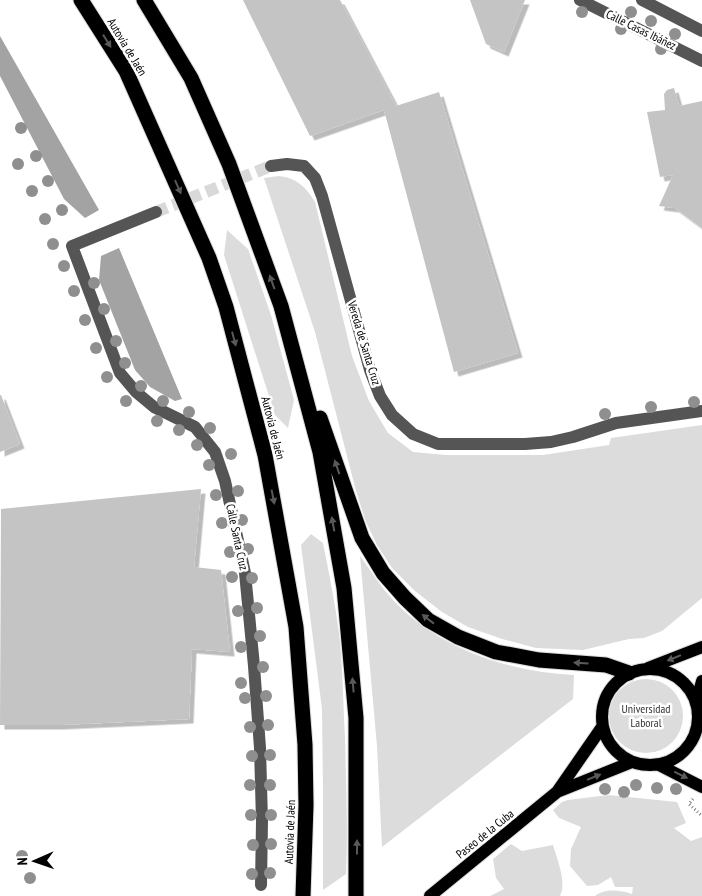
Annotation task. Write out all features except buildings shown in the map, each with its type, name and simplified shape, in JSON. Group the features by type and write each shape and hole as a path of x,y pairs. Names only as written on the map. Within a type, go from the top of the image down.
{"highway":[{"name":"Autovía de Jaén","path":"81,0 126,71 209,258 226,307 265,455 296,627 306,771 303,896"},
{"path":"144,0 190,78 229,164 362,538 383,573 428,620 458,637 496,652 539,660 606,665 629,673"},
{"path":"281,306 320,452 344,588 356,718 356,896"}],"main road":[{"path":"647,669 660,670 672,674 691,692 696,703 698,716 698,741 674,759 659,765 645,766 632,762 618,754 608,742 602,727 605,697 615,683 629,673 647,669 702,647"},
{"path":"696,703 702,680"},
{"name":"Paseo de la Cuba","path":"432,895 557,792 602,727"},
{"name":"Paseo de la Cuba","path":"557,792 632,762"},
{"path":"659,765 699,792"}],"street":[{"name":"Calle Casas Ibáñez","path":"580,0 702,61"},
{"path":"642,0 702,30"},
{"path":"671,0 672,15"},
{"name":"Vereda de Santa Cruz","path":"271,166 287,164 304,166 315,178 322,196 370,370 380,396 392,415 413,434 438,444 524,444 551,442 616,423 702,411"},
{"name":"Calle Santa Cruz","path":"156,212 72,246 120,373 136,392 154,407 195,426 215,452 225,481 245,573 254,666 260,748 261,886"}],"path":[{"path":"699,792 689,804 702,816"}],"green space":[{"path":"279,176 296,181 308,192 315,202 352,356 369,401 388,433 413,452 446,455 543,455 609,445 611,438 702,425 702,598 662,631 644,638 629,639 583,650 536,648 502,639 468,627 442,612 415,591 392,568 377,545 366,522 356,491 315,332 264,178"},
{"path":"227,230 248,249 271,315 294,400 288,428 275,415 224,255"},
{"path":"311,534 323,543 336,610 341,659 345,737 346,874 323,890 322,709 301,545"},
{"path":"360,556 382,587 401,608 421,625 444,640 494,661 521,668 574,675 573,699 382,847 377,746"},
{"name":"Universidad Laboral","path":"646,679 660,682 672,690 680,702 683,716 680,730 672,742 660,750 646,753 632,750 620,742 612,730 609,716 612,702 620,690 632,682"},
{"path":"608,795 677,802 686,823 674,828 691,841 702,837 702,896 595,896 599,893 613,890 632,894 633,887 615,887 611,877 598,885 587,886 570,866 571,849 581,827 559,818 553,810 562,802 568,800"},
{"path":"511,844 522,851 553,845 562,877 560,896 490,896 504,889 496,878 493,859"}],"shaded area":[{"path":"0,36 99,210 85,218 64,199 0,76"},
{"path":"119,248 182,399 175,401 150,387 135,370 99,280 101,256"}],"tunnel":[{"path":"156,212 271,166"}]}
